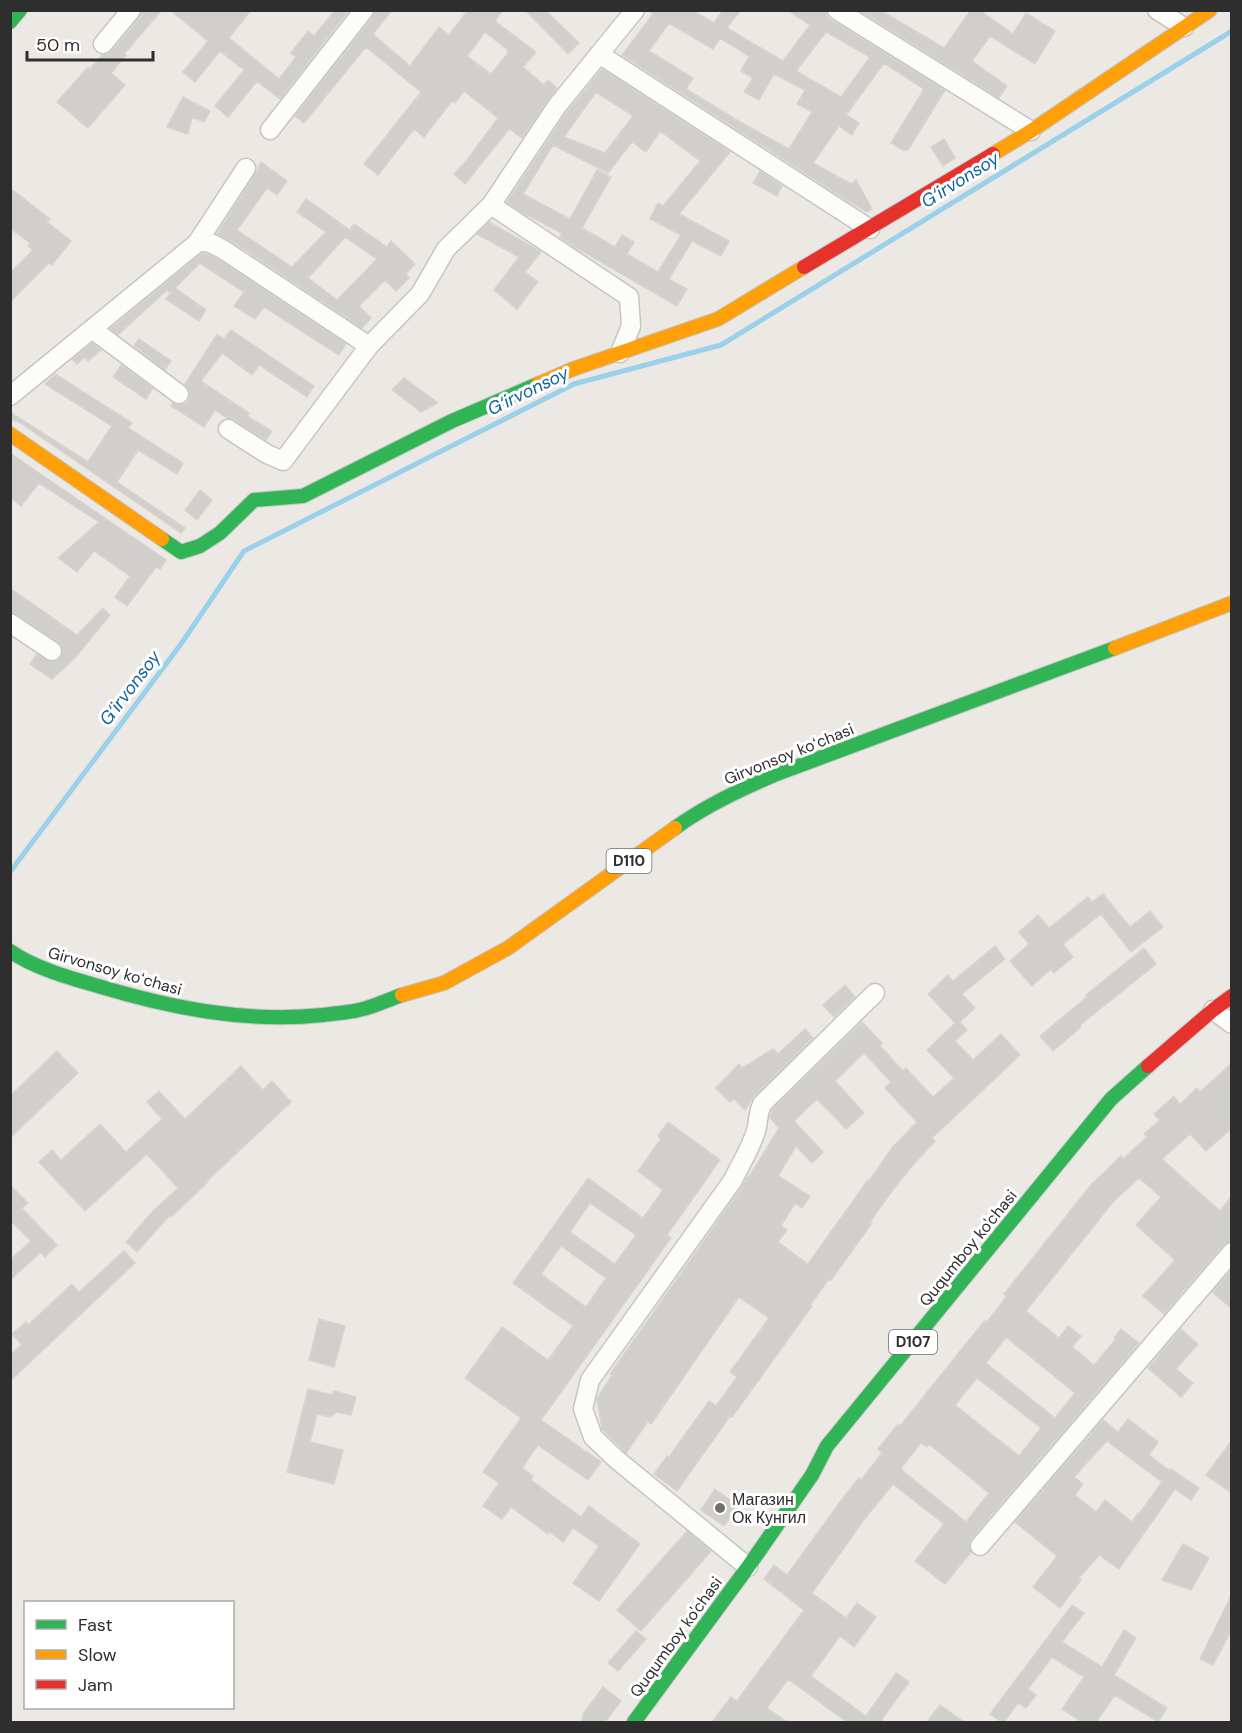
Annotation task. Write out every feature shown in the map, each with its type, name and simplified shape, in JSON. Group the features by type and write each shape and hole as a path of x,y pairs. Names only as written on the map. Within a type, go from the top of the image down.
{"main road":[{"path":"10,22 20,10"},
{"path":"10,434 181,552 200,546 220,533 254,500 303,496 452,421 573,369 718,319 1031,131 1210,10"},
{"name":"Girvonsoy koʻchasi","path":"16,955 74,979 128,996 184,1008 240,1016 299,1017 356,1011 382,1004 399,996 444,982 508,948 688,818 746,787 1232,603"},
{"name":"Ququmboy ko'chasi","path":"634,1722 748,1567 812,1474 827,1446 1111,1099 1212,1010 1232,996"}],"street":[{"path":"102,45 131,10"},
{"path":"270,130 364,10"},
{"path":"228,429 267,454 283,461 369,346 420,294 446,249 491,205 557,106 635,10"},
{"path":"837,10 1031,131"},
{"path":"1157,10 1184,27"},
{"path":"599,54 870,229"},
{"path":"10,396 197,243 246,168"},
{"path":"491,205 629,297 630,326 620,353"},
{"path":"197,243 203,241 210,243 230,254 369,346"},
{"path":"92,329 179,394"},
{"path":"10,623 52,651"},
{"path":"748,1567 616,1459 593,1437 583,1409 590,1380 733,1180 757,1126 757,1115 762,1104 874,993"},
{"path":"1212,1010 1232,1024"},
{"path":"980,1546 1232,1252"}],"building":[{"path":"142,10 162,10 124,54 126,55 111,73 125,85 88,128 57,102 88,67 90,69 102,55 112,51 140,17"},
{"path":"170,10 251,10 229,38 279,79 296,57 291,53 308,31 314,36 335,10 349,10 280,99 257,81 228,117 215,106 244,70 220,51 195,82 183,72 208,41"},
{"path":"375,10 392,10 373,34 410,66 439,27 449,35 468,10 503,10 495,21 536,52 523,67 544,85 548,80 557,88 522,138 509,129 465,184 454,174 498,118 464,91 455,103 452,101 424,137 414,129 378,175 364,164 421,92 366,47 304,123 295,116 373,17","holes":["485,32 508,50 491,74 467,56"]},
{"path":"525,10 545,10 579,43 568,54"},
{"path":"648,10 692,10 714,23 723,10 741,10 727,28 783,61 810,25 787,10 826,10 831,20 945,90 908,150 903,150 891,143 924,89 884,63 846,115 859,123 852,135 839,126 813,163 851,184 856,180 872,209 867,212 622,55 653,14","holes":["669,23 713,49 720,38 749,56 741,71 753,78 744,92 759,100 774,74 805,90 797,104 812,112 789,149 686,89 693,78 649,51","826,32 870,57 841,97 796,71"]},
{"path":"859,10 880,10 944,48 971,10 979,10 1013,34 1026,13 1055,31 1035,64 990,36 972,61 1007,86 999,98"},
{"path":"602,69 730,152 679,214 729,241 721,256 692,241 669,279 687,289 677,306 575,247 560,237 562,233 507,202 566,113","holes":["596,92 633,116 605,153 564,137","660,131 700,161 663,206 658,203 650,219 681,235 658,272 627,254 634,242 622,235 615,247 582,228 611,177 597,170 570,219 523,194 553,145 608,173 632,142 646,152"]},
{"path":"183,97 210,111 204,122 192,117 188,134 167,127"},
{"path":"944,139 955,158 943,166 931,147"},
{"path":"261,162 287,181 277,195 267,188 237,230 292,267 326,232 297,212 306,199 350,230 354,224 387,247 391,241 415,264 406,274 409,278 396,291 385,280 359,306 371,318 362,328 236,244 217,234","holes":["345,237 377,259 337,300 308,278"]},
{"path":"760,171 782,186 777,196 753,183"},
{"path":"10,188 50,219 47,222 71,241 52,265 49,263 10,302 10,273 33,250 28,246 30,243 10,228"},
{"path":"489,222 541,252 525,272 538,282 517,309 494,290 519,257 477,234"},
{"path":"202,253 224,263 346,344 339,355 264,307 255,319 234,306 244,292 200,263 175,288 206,310 199,321 166,299 172,291 170,293 167,290 118,335 110,329"},
{"path":"231,330 314,386 307,397 259,365 252,375 222,353 201,381 249,413 247,416 272,431 266,440 215,410 204,427 171,406 173,403 183,404 188,401 189,390 185,384 217,334 224,339"},
{"path":"139,339 171,361 165,370 134,346"},
{"path":"92,343 101,350 88,361 85,357 77,364 72,359"},
{"path":"121,365 153,388 146,399 113,377"},
{"path":"55,374 132,423 128,428 183,463 177,474 138,450 117,482 185,528 181,533 19,422 10,419 10,412 88,462 112,426 45,384"},
{"path":"404,378 438,403 421,412 392,390"},
{"path":"10,453 166,560 160,569 156,567 127,606 115,597 130,576 94,551 77,572 58,558 99,522 39,483 21,506 10,497"},
{"path":"200,490 212,500 197,520 185,510"},
{"path":"10,588 77,635 103,608 110,615 75,658 52,679 30,664 37,654 51,662 57,661 63,652 62,647 58,642 10,612"},
{"path":"1103,894 1130,927 1150,911 1163,927 1131,952 1101,914 1063,944 1073,957 1054,973 1051,969 1032,986 1010,961 1029,944 1019,932 1038,915 1049,928 1088,897 1092,902"},
{"path":"995,946 1005,959 962,994 975,1008 960,1022 967,1030 955,1041 973,1060 1001,1034 1020,1055 932,1138 935,1141 889,1195 870,1222 872,1223 810,1305 812,1306 677,1491 654,1474 709,1401 716,1406 737,1377 730,1372 769,1318 739,1297 651,1424 648,1421 626,1453 602,1429 597,1399 612,1375 610,1374 749,1177 779,1128 770,1118 772,1110 862,1022 882,1043 880,1046 903,1071 906,1068 933,1097 954,1078 927,1050 955,1023 928,994 948,975 953,981","holes":["864,1053 891,1082 885,1088 917,1122 892,1148 808,1264 778,1242 787,1230 781,1226 795,1203 802,1208 810,1196 778,1176 796,1146 812,1163 823,1152 794,1121 817,1099 846,1129 864,1113 835,1081"]},
{"path":"1144,948 1156,964 1080,1025 1081,1027 1053,1051 1040,1036"},
{"path":"845,985 855,997 834,1017 823,1005"},
{"path":"805,1029 813,1038 754,1096 745,1110 734,1099 730,1102 716,1088 739,1064 742,1068 773,1049 778,1054"},
{"path":"57,1051 78,1073 10,1138 10,1096"},
{"path":"1232,1063 1232,1128 1206,1151 1190,1134 1162,1159 1220,1211 1232,1196 1232,1241 1223,1245 1164,1314 1143,1296 1175,1260 1136,1225 1161,1197 1139,1178 1113,1202 1026,1311 1059,1338 1068,1326 1081,1336 1072,1347 1094,1365 1116,1339 1114,1338 1121,1329 1139,1343 971,1539 969,1545 971,1552 945,1584 915,1561 944,1524 893,1484 863,1521 812,1593 846,1618 857,1603 876,1617 854,1647 840,1636 811,1676 874,1722 847,1722 788,1679 767,1708 787,1722 712,1722 731,1697 737,1701 804,1610 764,1579 774,1565 787,1575 840,1502 882,1453 878,1449 898,1424 900,1426 985,1320 987,1322 1007,1296 1004,1294 1091,1185 1121,1156 1123,1159 1147,1137 1144,1134 1160,1120 1154,1114 1174,1096 1180,1104 1197,1088 1200,1092","holes":["1006,1337 1075,1393 1055,1418 986,1363","977,1378 1041,1428 1019,1456 955,1405","921,1443 927,1447 929,1444 989,1493 966,1522 901,1468"]},
{"path":"241,1066 263,1090 272,1081 291,1102 171,1217 169,1216 137,1252 126,1242 153,1211 178,1188 147,1154 85,1211 39,1162 52,1150 61,1160 100,1124 126,1152 162,1119 147,1102 159,1091 185,1119"},
{"path":"668,1122 720,1160 667,1235 671,1238 541,1420 601,1462 588,1480 538,1445 522,1468 533,1476 531,1480 581,1517 589,1506 640,1544 599,1601 573,1583 599,1546 573,1528 563,1542 511,1507 502,1519 483,1506 499,1483 483,1472 521,1418 465,1378 502,1327 548,1360 573,1326 513,1283 588,1178 643,1218 663,1190 638,1171 661,1139 658,1136","holes":["590,1203 636,1235 615,1264 570,1232","561,1246 606,1278 586,1307 541,1274"]},
{"path":"10,1185 28,1203 22,1208 57,1245 45,1257 41,1252 10,1280 10,1260 31,1241 10,1220"},
{"path":"124,1251 135,1263 10,1381 10,1355 22,1345 12,1334 26,1322 28,1325 72,1284 79,1292"},
{"path":"1232,1270 1232,1309 1212,1292"},
{"path":"319,1319 345,1326 334,1367 309,1360"},
{"path":"1181,1329 1198,1344 1176,1369 1193,1383 1181,1397 1148,1368"},
{"path":"308,1389 332,1395 334,1391 356,1397 351,1415 337,1412 330,1417 317,1414 310,1442 343,1450 334,1484 287,1472"},
{"path":"1128,1419 1158,1442 1149,1455 1199,1488 1191,1500 1175,1489 1119,1569 1099,1555 1079,1578 1081,1580 1060,1608 1033,1587 1057,1556 1015,1522 1103,1420 1118,1432","holes":["1107,1441 1162,1482 1132,1522 1105,1500 1096,1512 1075,1495 1083,1484 1074,1477"]},
{"path":"1232,1440 1232,1493 1206,1475"},
{"name":"Магазин Ок Кунгил","path":"715,1489 738,1506 724,1526 701,1510"},
{"path":"687,1531 711,1551 641,1631 617,1610"},
{"path":"1183,1544 1209,1558 1191,1590 1162,1580"},
{"path":"1232,1594 1232,1629 1213,1665 1200,1659"},
{"path":"1072,1605 1084,1613 1062,1642 1102,1667 1124,1630 1136,1638 1114,1675 1167,1708 1158,1722 1115,1695 1096,1722 1082,1722 1062,1709 1084,1677 1052,1657 1028,1689 1036,1695 1026,1708 1018,1703 1004,1722 990,1714"},
{"path":"636,1631 646,1639 618,1671 608,1663"},
{"path":"896,1673 909,1682 880,1722 875,1722 866,1716"},
{"path":"603,1687 621,1701 605,1722 582,1722 583,1714"},
{"path":"940,1705 964,1722 927,1722"}],"waterway":[{"name":"G‘irvonsoy","path":"10,872 181,644 244,551 574,384 721,345 1232,31"}],"traffic: fast":[{"path":"10,22 20,10"},
{"path":"162,539 181,552 200,546 220,533 254,500 303,496 452,421 538,384"},
{"path":"675,828 711,806 774,775 1115,648"},
{"path":"10,951 30,963 76,980 153,1001 209,1012 266,1017 323,1015 355,1011 402,995"},
{"path":"634,1722 748,1567 812,1475 827,1446 1111,1099 1148,1066"}],"traffic: slow":[{"path":"993,154 1031,131 1210,10"},
{"path":"538,384 573,369 718,319 804,267"},
{"path":"10,434 162,539"},
{"path":"1115,648 1232,603"},
{"path":"402,995 444,983 508,948 675,828"}],"traffic: jam":[{"path":"804,267 993,154"},
{"path":"1148,1066 1232,996"}],"place":[{"name":"Магазин Ок Кунгил","path":"720,1508"}]}
